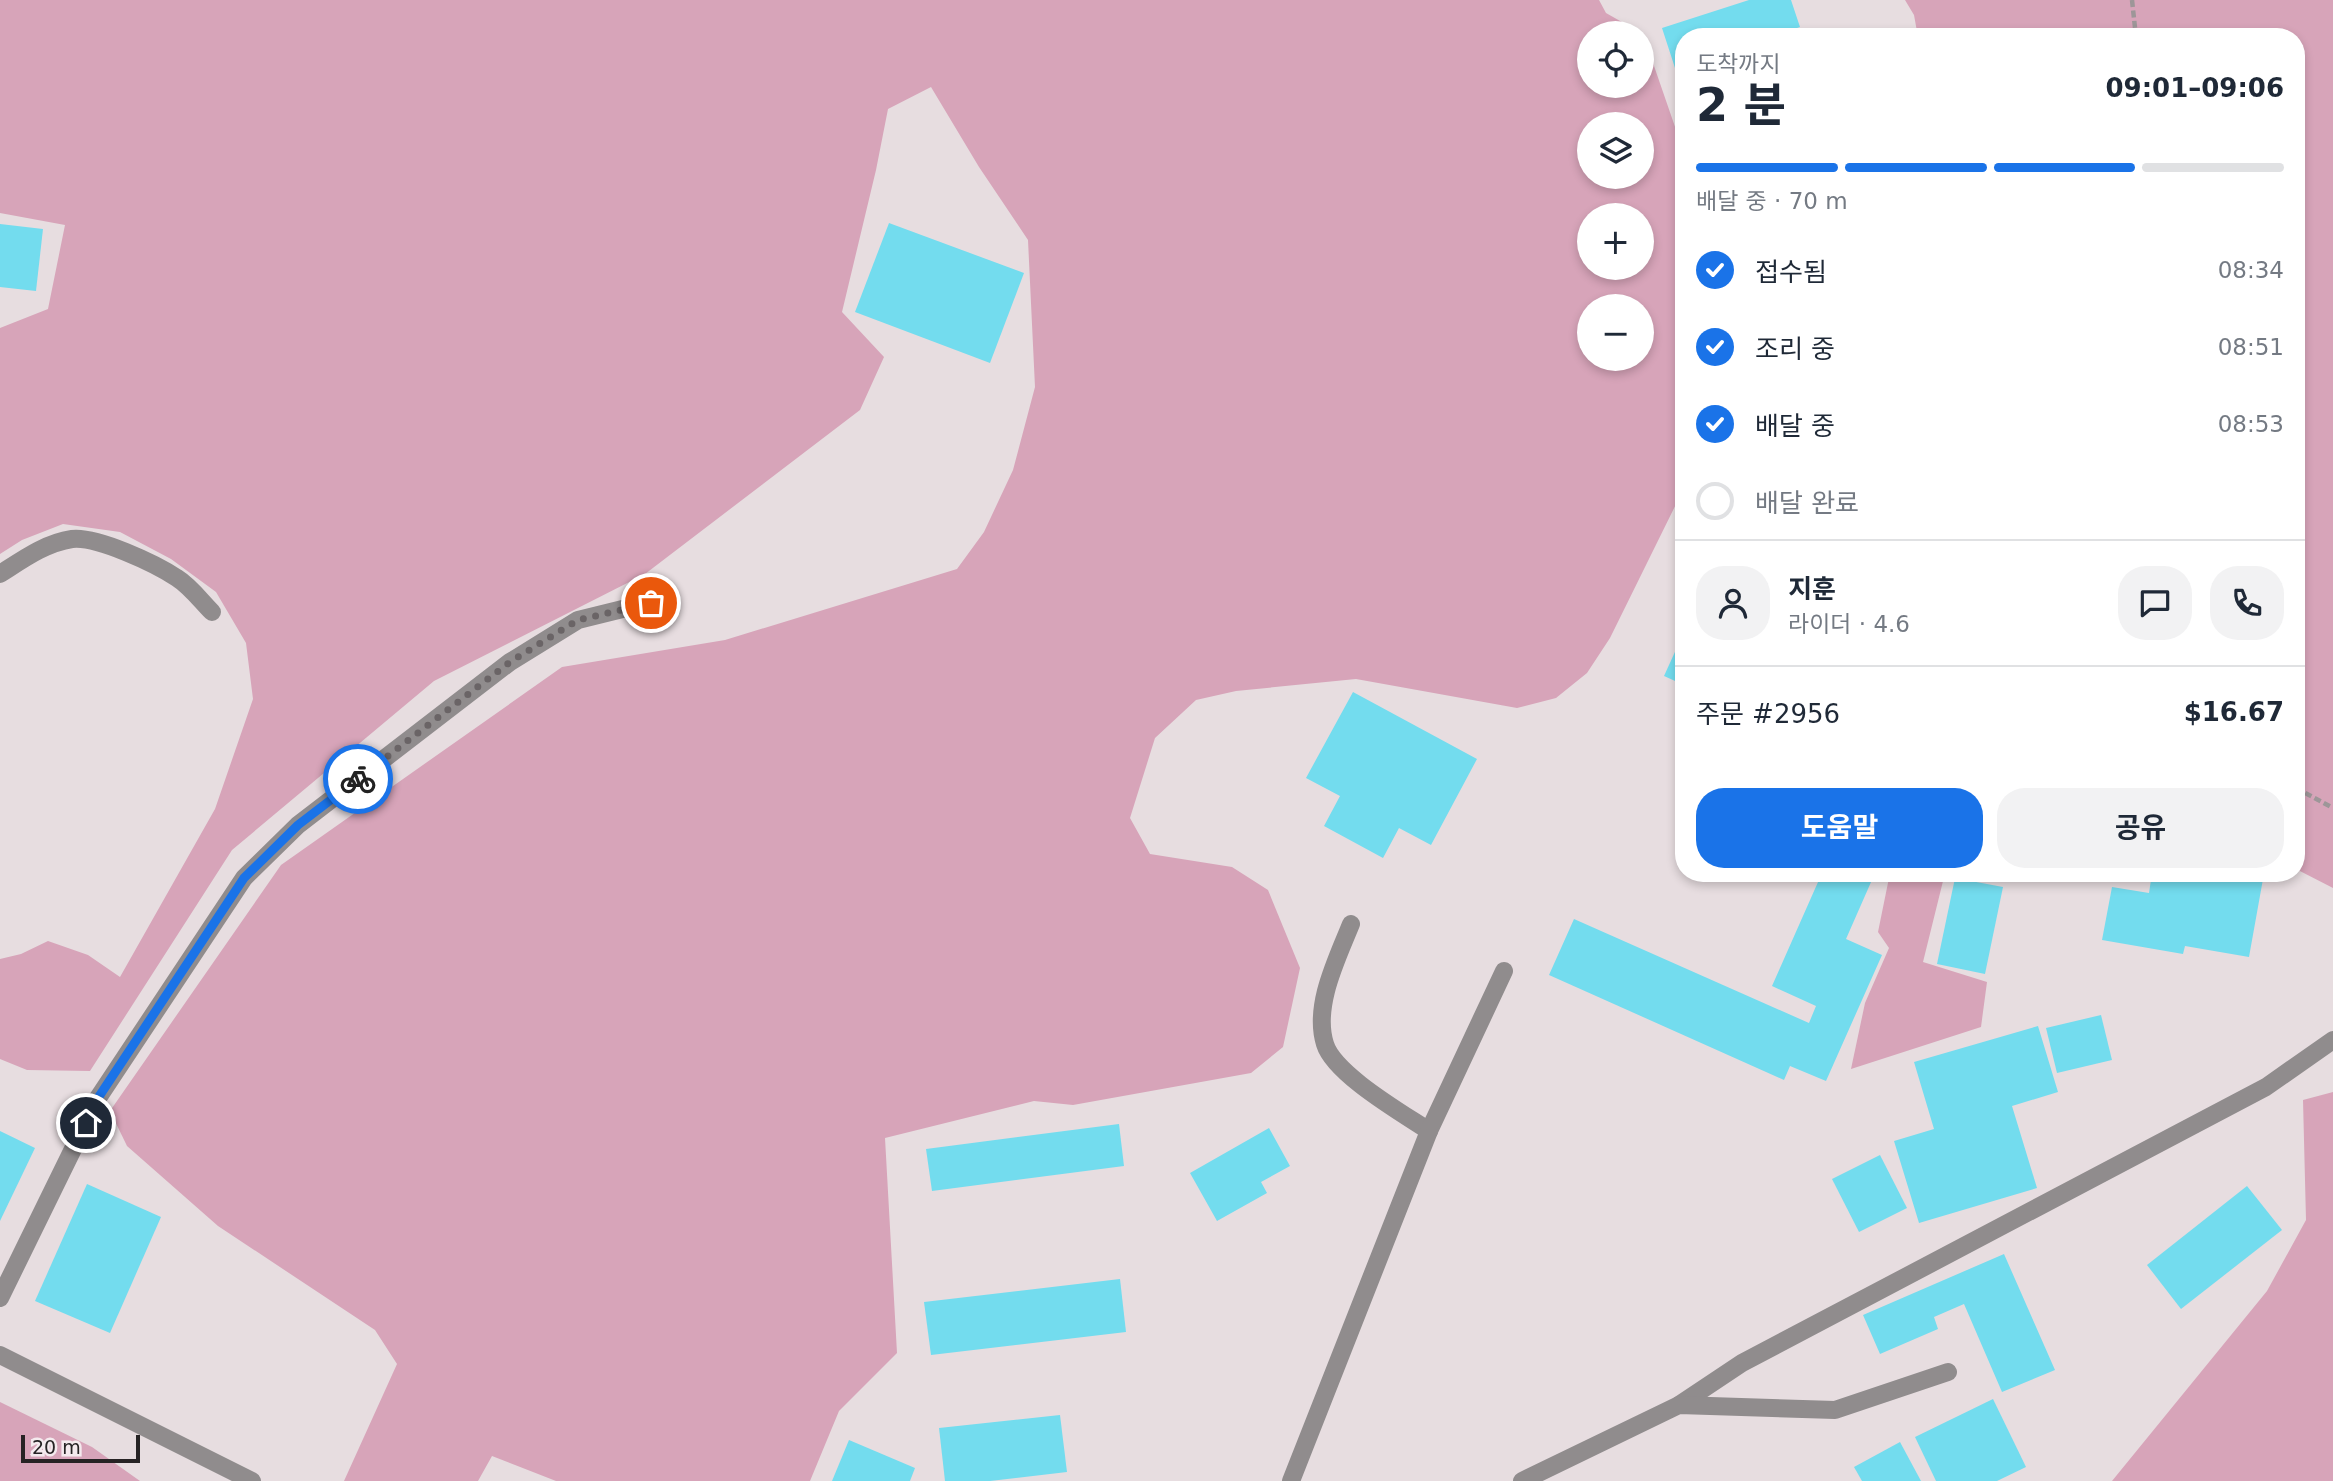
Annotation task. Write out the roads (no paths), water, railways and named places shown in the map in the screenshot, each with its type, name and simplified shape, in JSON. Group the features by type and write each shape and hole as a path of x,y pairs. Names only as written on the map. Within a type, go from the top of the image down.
{"street":[{"path":"0,574 38,550 74,539 96,542 139,557 179,579 212,612"},
{"path":"0,1298 98,1098 244,878 298,825 510,662 578,620 651,603"},
{"path":"1351,923 1334,967 1322,1012 1325,1046 1349,1077 1429,1131"},
{"path":"1291,1481 1429,1131 1504,971"},
{"path":"1522,1481 1679,1405 1742,1363 2266,1087 2333,1040"},
{"path":"0,1355 252,1481"},
{"path":"1679,1405 1835,1410 1948,1372"}]}
